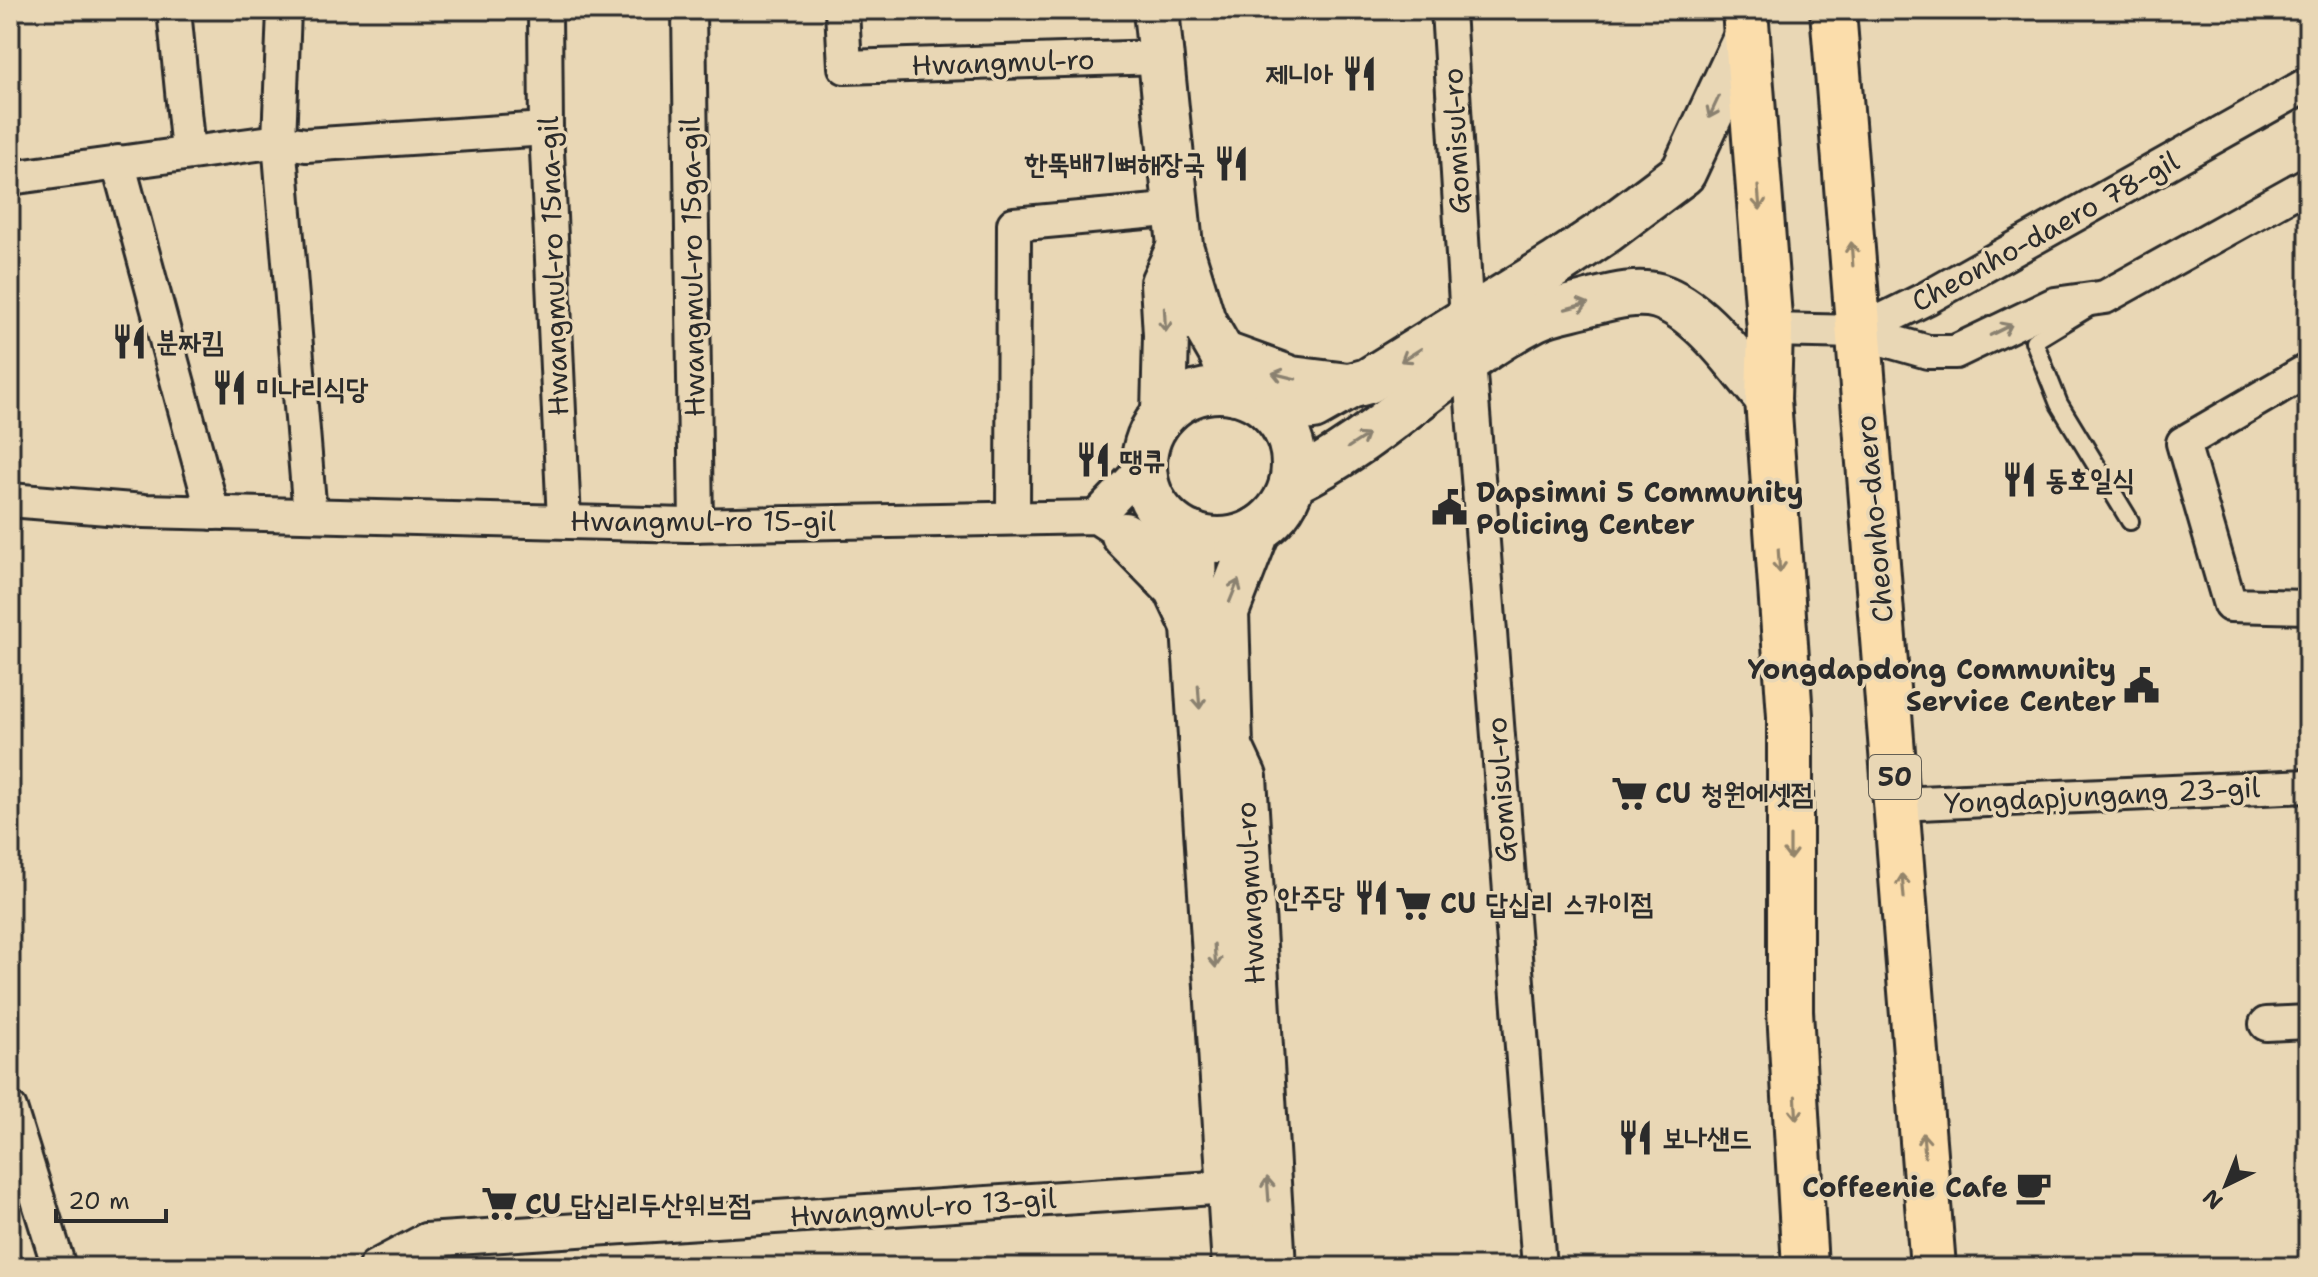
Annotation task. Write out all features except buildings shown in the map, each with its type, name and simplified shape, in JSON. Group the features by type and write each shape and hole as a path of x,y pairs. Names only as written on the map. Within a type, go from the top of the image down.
{"main road":[{"name":"Cheonho-daero","path":"1833,10 1933,1267"},
{"path":"1746,23 1770,330 1768,399 1790,716 1790,1011 1805,1267"}],"street":[{"path":"174,10 188,152"},
{"path":"284,10 279,141 310,515"},
{"name":"Hwangmul-ro 15na-gil","path":"545,10 546,129 564,521"},
{"name":"Hwangmul-ro 15ga-gil","path":"689,10 696,525"},
{"name":"Hwangmul-ro","path":"842,10 845,67 1160,57"},
{"path":"1156,10 1179,228 1203,321 1242,385 1283,425 1291,443 1294,463 1292,482 1274,516 1241,537 1221,539 1188,533 1168,519 1155,504 1147,487 1144,467 1146,448 1152,429 1164,413 1179,401 1197,393 1242,385 1291,379 1350,386"},
{"name":"Gomisul-ro","path":"1448,10 1468,340 1539,1267"},
{"path":"1242,385 1313,407 1350,386 1468,340 1528,302 1606,231 1683,173 1746,23"},
{"name":"Cheonho-daero 78-gil","path":"1770,330 1858,332 1927,298 2308,84"},
{"path":"10,178 279,141 306,145 546,129"},
{"path":"118,162 213,513"},
{"path":"1858,332 1928,352 1955,352 2055,304 2105,297 2307,186"},
{"path":"1013,518 1014,224 1179,228"},
{"path":"1164,413 1166,335 1163,283 1179,228"},
{"path":"1528,302 1619,295 1657,296 1696,317 1768,399"},
{"path":"1292,482 1328,464 1353,444 1384,426 1468,340"},
{"path":"2308,370 2183,443 2230,605 2308,607"},
{"path":"1144,467 1110,526 1176,588 1194,627"},
{"name":"Hwangmul-ro 15-gil","path":"10,500 144,511 696,525 1013,518 1110,526 1153,543 1188,533"},
{"name":"Hwangmul-ro","path":"1258,529 1226,612 1230,747 1244,777 1273,1267"},
{"name":"Hwangmul-ro","path":"1188,533 1235,1267"},
{"name":"Yongdapjungang 23-gil","path":"1897,804 2308,786"},
{"path":"2266,1024 2308,1022"},
{"path":"10,1109 59,1267"},
{"name":"Hwangmul-ro 13-gil","path":"430,1254 1229,1187"},
{"path":"375,1267 430,1254"}],"lane":[{"path":"2105,297 2034,341 2059,404 2130,521"}],"place":[{"name":"제니아","path":"1359,74"},
{"name":"한뚝배기뼈해장국","path":"1231,163"},
{"name":"분짜킴","path":"130,341"},
{"name":"미나리식당","path":"230,388"},
{"name":"땡큐","path":"1094,460"},
{"name":"동호일식","path":"2019,479"},
{"name":"Dapsimni 5 Community Policing Center","path":"1450,508"},
{"name":"Yongdapdong Community Service Center","path":"2142,685"},
{"name":"CU 청원에셋점","path":"1629,793"},
{"name":"안주당","path":"1371,897"},
{"name":"CU 답십리 스카이점","path":"1414,903"},
{"name":"보나샌드","path":"1636,1137"},
{"name":"Coffeenie Cafe","path":"2034,1187"},
{"name":"CU 답십리두산위브점","path":"499,1204"}]}
